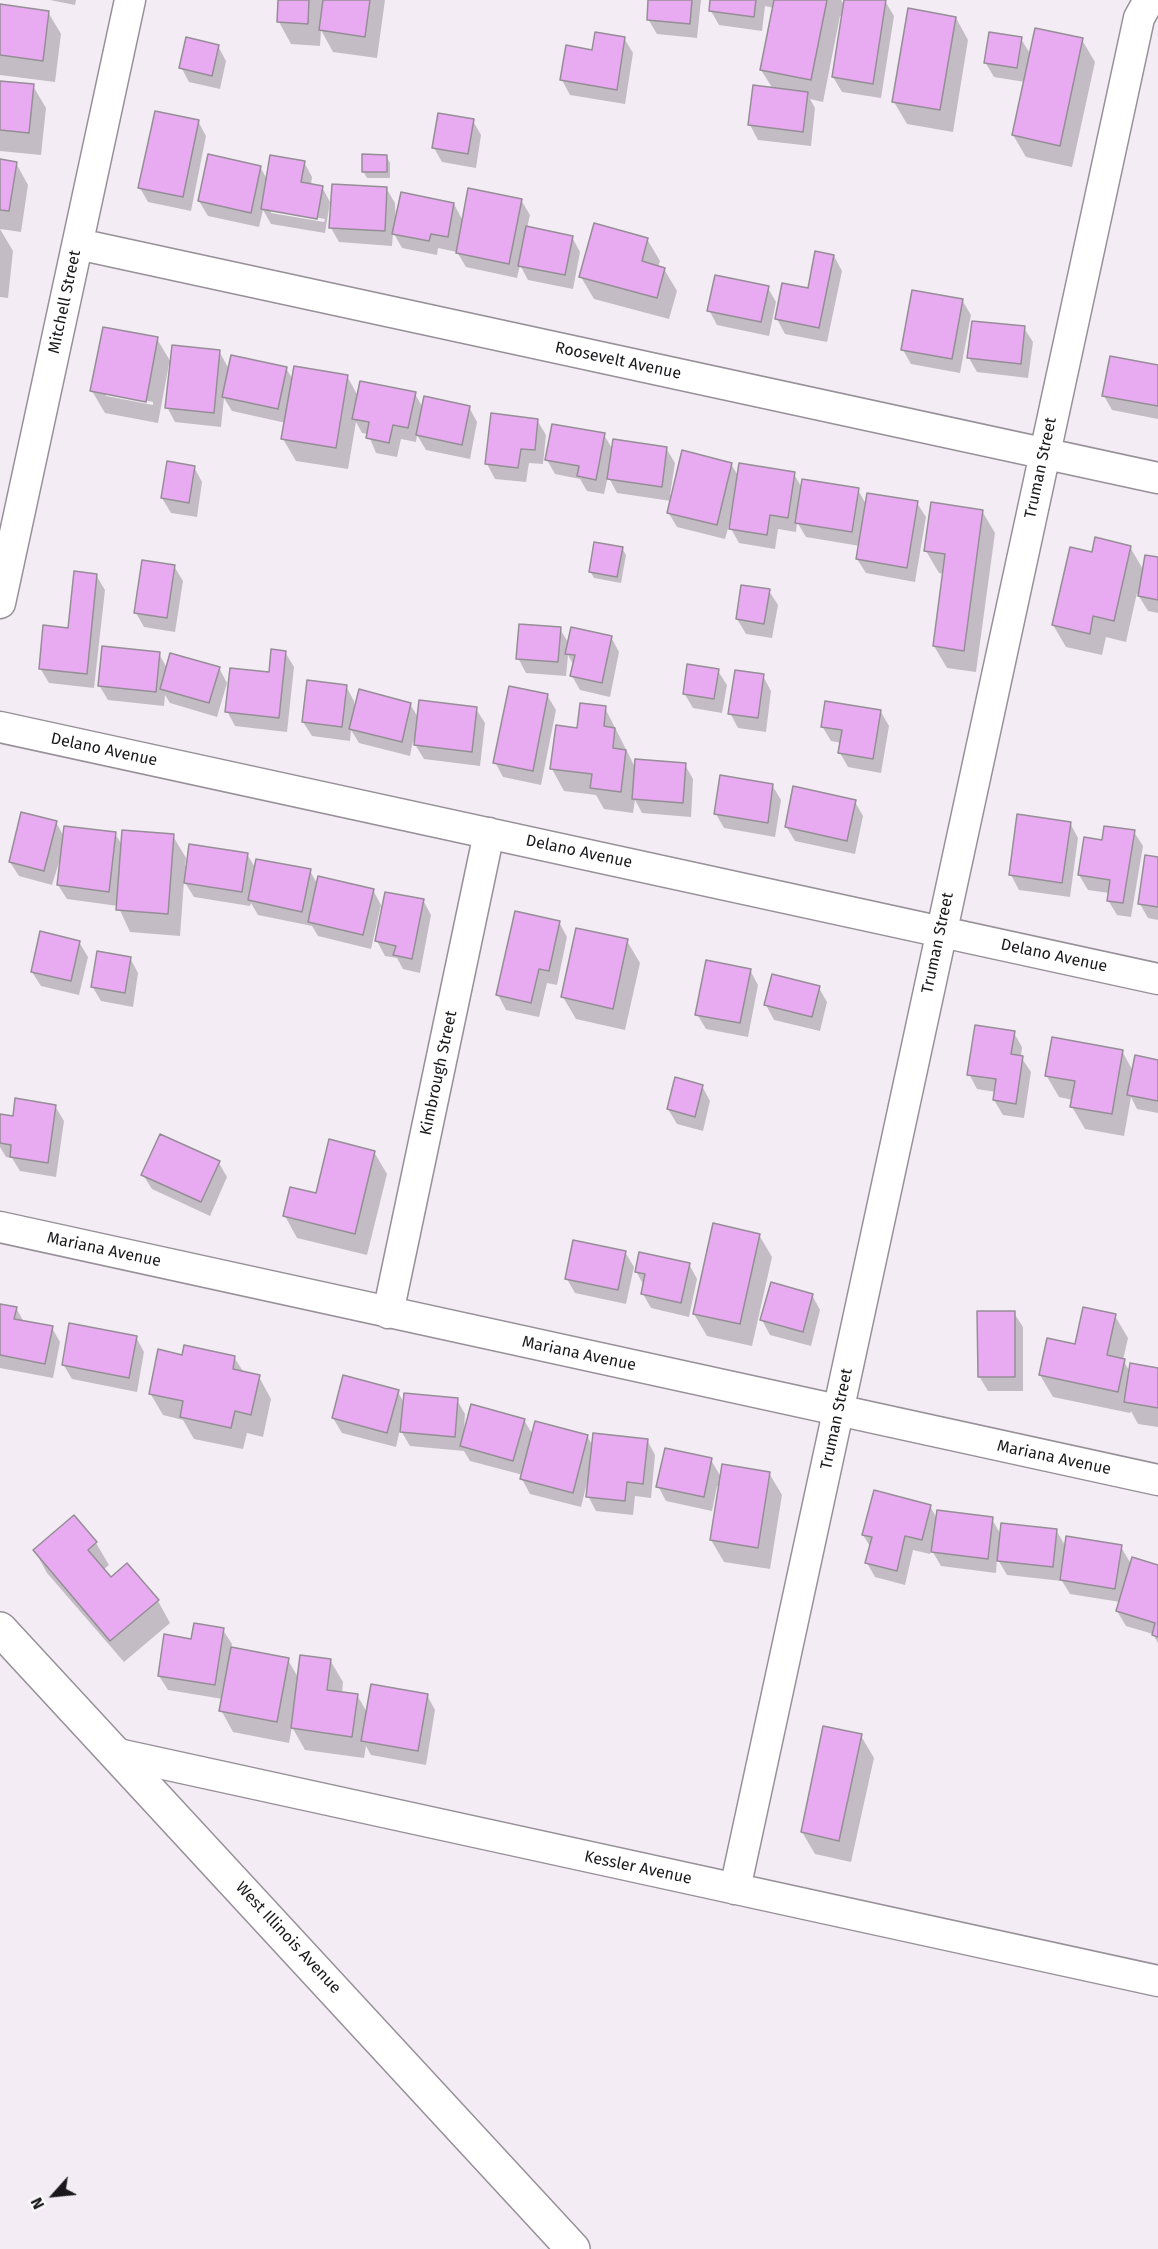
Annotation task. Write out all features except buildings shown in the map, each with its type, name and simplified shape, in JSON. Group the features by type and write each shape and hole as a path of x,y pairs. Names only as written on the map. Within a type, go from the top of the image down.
{"main road":[{"name":"West Illinois Avenue","path":"0,1629 118,1754 573,2249"}],"street":[{"name":"Mitchell Street","path":"0,603 130,0"},
{"name":"Truman Street","path":"735,1889 940,931 1139,18 1149,0"},
{"name":"Roosevelt Avenue","path":"78,244 1158,478"},
{"name":"Delano Avenue","path":"0,727 1158,979"},
{"name":"Kimbrough Street","path":"388,1312 489,833"},
{"name":"Mariana Avenue","path":"0,1227 838,1412 1158,1480"},
{"name":"Kessler Avenue","path":"118,1754 1158,1981"}]}
